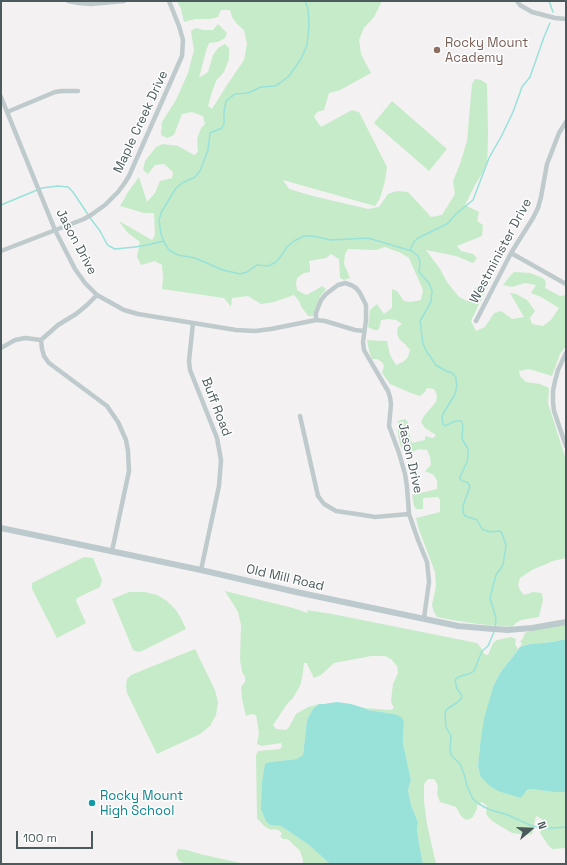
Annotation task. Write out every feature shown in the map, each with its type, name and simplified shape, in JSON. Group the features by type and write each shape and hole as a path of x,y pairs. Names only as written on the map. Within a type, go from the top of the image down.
{"street":[{"path":"68,1 91,4 124,1"},
{"name":"Maple Creek Drive","path":"1,251 84,219 98,211 118,192 130,176 182,56 182,34 169,1"},
{"path":"517,1 520,5 532,12 555,18 566,19"},
{"path":"7,112 55,92 78,91"},
{"name":"Jason Drive","path":"1,97 55,230 85,283 97,295 124,310 131,312 236,330 256,331 286,327 302,322 316,320 364,331"},
{"name":"Westminister Drive","path":"476,321 511,253 538,208 544,185 547,164 560,132 566,122"},
{"path":"511,253 566,284"},
{"name":"Jason Drive","path":"316,320 316,313 321,300 338,285 345,283 356,288 366,305 364,350 390,397 391,404 389,426 399,453 408,487 409,514 427,562 429,582 424,618"},
{"path":"1,348 15,340 25,338 41,340 58,325 88,305 97,295"},
{"name":"Buff Road","path":"193,323 189,361 190,370 218,438 221,460 219,486 201,570"},
{"path":"41,340 44,356 49,363 106,406 118,422 126,440 129,471 112,551"},
{"path":"566,353 558,370 553,391 554,411 566,446"},
{"path":"300,416 318,496 324,504 336,511 363,516 374,517 409,514"},
{"name":"Old Mill Road","path":"1,528 458,626 508,630 532,628 566,622"}],"green space":[{"path":"177,1 382,1 374,17 364,28 359,40 361,54 371,73 340,90 329,93 324,110 317,112 314,117 321,127 352,110 359,112 387,167 380,198 375,206 283,180 289,189 313,196 368,209 379,207 388,194 397,191 408,192 431,217 442,215 455,194 453,181 467,141 472,84 475,79 481,80 487,84 487,165 465,205 479,212 477,221 483,225 482,236 457,246 461,251 473,254 477,258 473,263 456,256 426,250 440,269 447,282 459,297 467,301 473,290 485,279 490,281 471,321 476,331 485,327 494,313 501,311 512,319 524,317 510,293 516,294 527,300 535,311 530,318 532,324 543,326 551,320 559,308 531,293 536,285 525,283 512,287 503,285 514,272 530,273 543,278 546,282 545,288 560,296 566,295 566,346 560,354 552,376 529,369 519,371 520,376 526,382 540,384 549,388 548,403 566,460 566,558 553,561 532,570 520,578 518,585 524,595 533,592 542,593 543,600 539,617 521,620 512,627 452,620 437,617 434,612 432,605 436,586 435,572 416,518 440,512 440,500 438,497 423,498 423,509 416,509 412,495 437,489 437,481 434,475 425,471 431,465 427,450 418,449 413,452 404,452 400,444 398,434 398,421 405,419 408,422 408,430 412,443 425,440 425,436 433,438 436,435 425,428 421,422 436,402 437,395 434,389 427,388 420,396 390,384 382,373 384,366 382,362 377,359 372,359 367,340 387,341 390,355 396,365 403,362 408,357 410,350 400,340 397,334 398,327 402,324 396,320 388,319 381,320 378,330 368,327 370,310 377,304 384,314 392,308 392,289 397,291 404,301 411,302 421,300 423,290 409,258 401,253 385,247 376,250 348,249 345,254 344,264 350,278 344,280 340,278 339,259 331,254 326,258 309,261 310,272 304,273 297,278 296,283 297,290 306,295 322,286 326,289 319,298 314,316 308,316 294,295 274,302 261,304 248,296 232,298 231,307 224,298 162,289 162,265 155,261 141,265 137,257 140,242 127,232 119,221 152,240 155,235 154,213 144,213 120,206 139,177 147,202 155,193 160,181 172,178 173,172 164,164 155,165 148,174 143,170 145,161 156,147 163,144 178,146 194,155 198,152 197,139 201,128 205,124 203,116 192,112 182,114 174,135 167,138 161,135 162,122 176,100 188,73 194,50 191,31 196,28 213,30 218,24 227,33 225,38 218,42 209,43 199,78 208,72 213,55 218,48 225,44 229,48 229,59 224,72 216,81 212,92 208,106 212,109 244,60 247,44 244,30 232,17 230,10 221,10 218,17 210,19 195,19 184,22 181,9"},
{"path":"392,101 447,149 429,171 374,123"},
{"path":"84,557 93,558 102,580 100,587 77,598 76,601 86,623 57,638 32,589 32,583"},
{"path":"225,591 308,613 307,610 332,614 477,643 484,654 488,655 493,643 497,640 511,637 516,639 515,644 518,649 500,673 493,687 480,745 478,766 480,776 523,794 532,789 566,792 566,848 552,849 548,845 540,833 542,819 536,816 532,834 527,835 512,833 491,820 486,814 487,806 482,802 477,805 477,809 472,818 466,820 461,816 456,807 440,802 437,794 438,786 436,782 434,779 428,779 424,784 424,802 427,824 436,864 423,864 417,830 418,822 411,805 408,790 411,780 403,743 404,721 394,714 364,708 391,710 394,708 391,702 393,684 398,673 397,666 391,659 385,656 371,656 334,663 321,675 314,678 307,663 304,663 300,686 273,725 276,729 286,730 296,714 308,707 319,704 313,709 307,720 303,755 297,759 270,762 270,825 281,826 309,845 330,864 303,864 300,851 290,841 283,839 280,836 282,834 280,831 275,829 271,830 264,826 257,818 256,755 258,751 280,749 282,746 281,743 262,746 257,744 259,733 256,715 252,714 246,716 241,687 245,682 245,677 242,672 240,660 241,625 238,612"},
{"path":"129,592 145,592 157,595 167,601 175,609 186,629 142,651 138,652 133,650 112,599"},
{"path":"566,624 566,639 530,644 520,647 522,643 520,642 525,633 532,630"},
{"path":"195,649 215,690 218,702 216,715 210,726 200,734 157,754 127,693 127,679 131,675"},
{"path":"178,849 240,863 256,864 187,864 179,861 176,854"}],"water":[{"path":"566,639 566,792 532,789 527,790 521,798 498,791 490,786 480,776 478,766 484,719 493,687 500,673 520,647 530,644"},
{"path":"337,702 351,704 368,710 394,714 401,717 404,721 403,743 411,780 408,790 411,805 418,822 417,830 423,864 330,864 309,845 281,826 270,825 266,821 261,809 262,782 265,764 270,762 297,759 303,755 307,720 313,709 319,704"}],"waterway":[{"path":"305,1 308,9 309,25 307,45 301,59 289,76 275,86 261,87 248,93 235,94 226,101 224,124 222,128 210,133 208,150 200,171 195,177 182,183 176,188 161,213 159,220 161,234 169,250 178,255 195,258 223,270 240,274 247,272 257,265 268,266 276,262 287,247 294,241 304,236 313,236 331,240 368,238 412,251 418,256 420,262 419,272 429,283 432,291 431,302 420,321 423,344 436,365 452,373 456,377 457,386 455,394 442,418 445,426 455,421 461,421 463,425 462,439 468,449 468,456 460,479 467,482 470,486 463,506 463,512 465,516 477,520 482,529 490,532 501,532 506,546 503,565 496,575 490,598 496,618 495,628"},
{"path":"549,1 553,12"},
{"path":"410,250 418,238 447,224 456,214 473,200 489,158 513,112 522,87 530,77 550,23"},
{"path":"1,205 42,188 58,186 68,187 73,192 109,246 115,249 135,247 164,241"},
{"path":"494,632 488,646 482,651 474,671 458,677 455,680 457,689 462,697 458,702 447,709 445,713 446,727 451,736 451,755 460,764 473,799 479,804 488,809 541,828 566,827"}],"place":[{"name":"Rocky Mount Academy","path":"437,50"},
{"name":"Rocky Mount High School","path":"92,803"}]}
